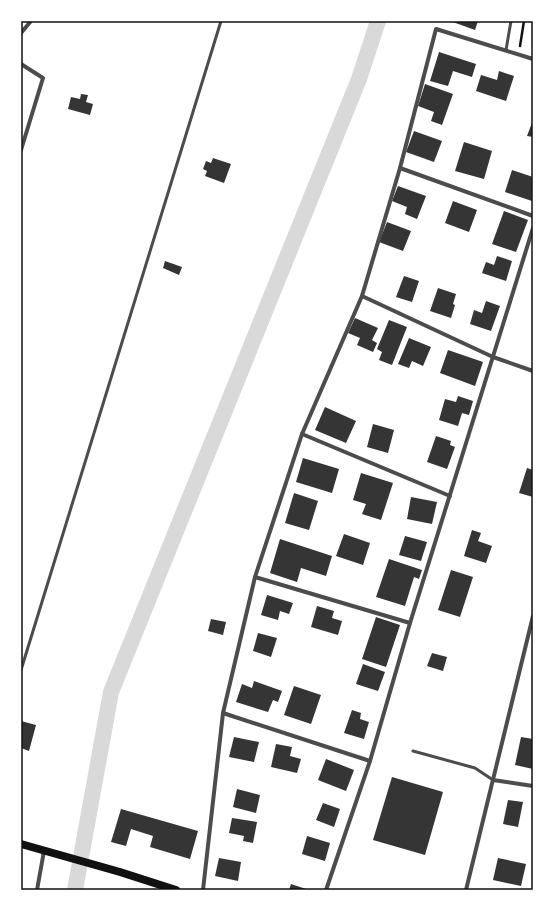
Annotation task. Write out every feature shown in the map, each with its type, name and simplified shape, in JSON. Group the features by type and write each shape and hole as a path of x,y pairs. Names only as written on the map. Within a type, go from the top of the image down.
{"main road":[{"path":"21,844 120,872 176,890"}],"street":[{"path":"21,33 31,21"},
{"path":"203,890 223,713 255,577 302,434 362,296 400,168 436,30 533,59"},
{"path":"21,64 43,78 21,150"},
{"path":"400,168 533,216"},
{"path":"326,890 370,761 410,623 533,228"},
{"path":"362,296 493,357 533,371"},
{"path":"302,434 450,496"},
{"path":"255,577 410,623"},
{"path":"466,890 533,616"},
{"path":"223,713 370,761"},
{"path":"493,780 533,786"},
{"path":"37,890 44,850"}],"lane":[{"path":"21,670 221,21"},
{"path":"506,50 512,21"},
{"path":"413,751 475,768 493,780"}],"path":[{"path":"518,54 524,21"}],"building":[{"path":"450,21 478,21 475,30"},
{"path":"439,52 476,64 472,77 453,71 448,86 430,81"},
{"path":"499,71 514,76 506,101 476,91 481,75 497,80"},
{"path":"425,84 453,94 442,125 431,121 434,112 418,106"},
{"path":"81,94 88,95 86,102 93,104 90,115 68,109 71,97 80,99"},
{"path":"533,120 533,137 527,136"},
{"path":"414,131 442,141 434,162 406,152"},
{"path":"464,142 492,151 484,179 455,171"},
{"path":"213,158 231,164 224,183 205,176 207,171 203,169 206,161 211,163"},
{"path":"512,170 533,177 532,201 505,192"},
{"path":"398,186 426,196 417,219 405,214 407,207 392,201"},
{"path":"453,201 477,210 469,232 445,223"},
{"path":"504,211 528,220 516,252 492,244"},
{"path":"387,222 411,231 403,251 379,242"},
{"path":"497,256 512,261 506,281 482,273 486,262 494,265"},
{"path":"165,261 182,267 179,275 163,268"},
{"path":"404,276 419,281 412,302 396,297"},
{"path":"438,288 456,294 453,304 455,305 451,318 430,311"},
{"path":"486,301 500,306 491,331 470,324 474,310 482,313"},
{"path":"355,318 378,328 372,340 377,343 373,352 357,345 360,338 348,333"},
{"path":"389,320 407,327 392,365 379,360 382,352 377,349"},
{"path":"409,338 431,347 423,366 412,361 409,368 398,364"},
{"path":"448,350 483,362 475,386 440,373"},
{"path":"458,396 473,401 469,415 462,413 458,426 439,420 445,399 456,402"},
{"path":"325,407 356,421 346,443 315,430"},
{"path":"373,424 394,430 388,453 367,447"},
{"path":"436,436 451,441 450,445 455,447 447,469 427,462"},
{"path":"303,458 339,469 332,493 296,482"},
{"path":"527,468 533,470 533,497 519,493"},
{"path":"361,473 393,483 381,520 362,514 366,504 353,500"},
{"path":"294,493 318,501 309,530 285,523"},
{"path":"411,497 437,502 432,524 407,519"},
{"path":"472,530 481,533 478,541 492,546 486,563 464,556"},
{"path":"344,534 370,543 363,565 336,556"},
{"path":"405,536 427,542 421,561 399,555"},
{"path":"280,539 332,556 326,576 301,568 297,582 270,573"},
{"path":"389,559 422,570 419,579 414,577 405,606 376,597"},
{"path":"451,570 473,577 460,617 438,610"},
{"path":"267,595 293,603 289,614 280,611 278,620 261,615"},
{"path":"317,606 334,611 332,618 342,621 338,635 311,627"},
{"path":"376,617 400,625 386,667 362,659"},
{"path":"211,619 226,622 223,635 208,631"},
{"path":"258,633 277,638 271,657 253,651"},
{"path":"432,653 447,657 443,671 427,666"},
{"path":"363,664 385,672 378,691 356,684"},
{"path":"254,681 282,691 278,702 273,700 268,712 236,702 242,684 252,688"},
{"path":"294,686 321,695 311,724 284,715"},
{"path":"352,710 361,713 360,719 369,722 364,739 344,733"},
{"path":"21,721 36,725 29,751 21,748"},
{"path":"234,737 259,742 254,762 229,757"},
{"path":"521,737 533,739 533,769 515,765"},
{"path":"276,744 292,747 290,756 301,759 297,773 271,767"},
{"path":"326,759 354,770 346,791 318,780"},
{"path":"392,777 443,792 425,855 373,840"},
{"path":"237,789 260,795 256,813 233,807"},
{"path":"508,800 523,802 518,827 503,824"},
{"path":"323,803 340,809 334,827 316,820"},
{"path":"121,809 198,831 190,859 150,847 153,836 131,829 126,846 111,842"},
{"path":"232,818 257,822 253,843 243,841 244,836 229,833"},
{"path":"307,836 330,843 325,861 302,854"},
{"path":"219,858 241,862 238,881 215,876"},
{"path":"498,858 526,864 521,886 493,880"},
{"path":"291,884 309,890 289,890"}],"waterway":[{"path":"75,890 111,692 359,79 378,21"}]}
